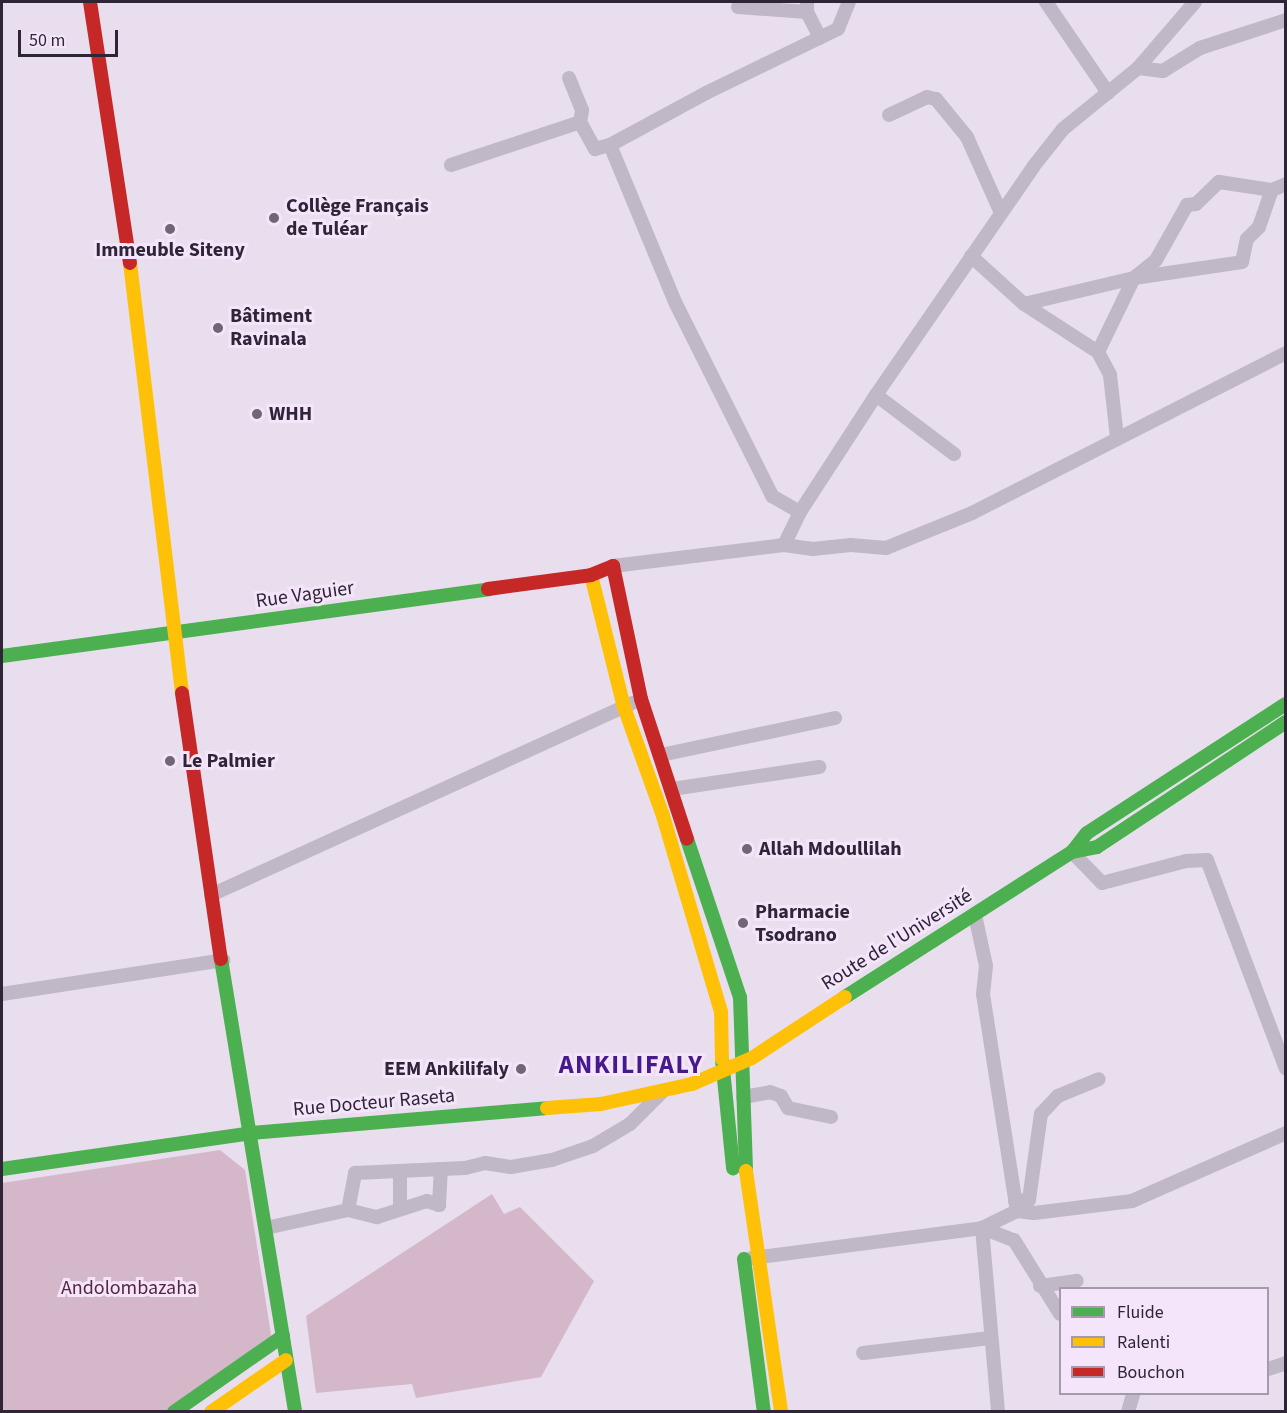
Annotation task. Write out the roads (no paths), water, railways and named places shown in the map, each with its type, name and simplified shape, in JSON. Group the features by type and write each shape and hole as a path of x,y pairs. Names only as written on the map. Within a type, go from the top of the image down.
{"street":[{"path":"90,2 130,263 173,633 211,895 295,1412"},
{"path":"569,78 582,110 580,122 595,149 610,146 838,29 849,2"},
{"path":"1046,2 1108,93"},
{"path":"784,545 800,512 876,395 1001,213 1063,129 1138,68 1195,2"},
{"path":"738,7 807,7 820,38"},
{"path":"1138,68 1163,71 1200,48 1286,20"},
{"path":"889,115 927,97 936,99 967,137 1001,213"},
{"path":"451,165 580,122"},
{"path":"610,146 676,304 772,496 800,512"},
{"path":"1098,352 1134,278 1156,260 1187,205 1196,204 1219,182 1272,190 1286,183"},
{"path":"1024,304 1134,278 1242,262 1247,239 1259,227 1272,190"},
{"path":"971,256 1024,304 1098,352 1110,375 1117,437"},
{"path":"764,1412 744,1159 745,1062 740,997 661,755 640,699 613,566 784,545 813,549 851,545 885,548 972,513 1117,437 1286,353"},
{"path":"876,395 912,426 954,454"},
{"name":"Rue Vaguier","path":"2,656 591,575 613,566"},
{"path":"591,575 624,706 663,816 721,1012 722,1073 751,1258 781,1412"},
{"path":"211,895 640,699"},
{"name":"Route de l'Université","path":"745,1062 1072,852 1086,833 1286,704"},
{"path":"661,755 835,718"},
{"name":"Route de l'Université","path":"1072,852 1097,847 1284,729"},
{"path":"672,789 819,767"},
{"path":"1072,852 1102,883 1186,861 1207,860 1286,1069"},
{"path":"975,915 986,966 982,994 1016,1206"},
{"path":"2,994 223,960"},
{"name":"Rue Docteur Raseta","path":"2,1169 251,1133 602,1104 662,1092 722,1073 745,1062"},
{"path":"751,1258 982,1228 1029,1200 1041,1114 1058,1096 1099,1078"},
{"path":"348,1210 355,1173 441,1169 485,1163 511,1167 562,1157 593,1146 630,1124 662,1092"},
{"path":"743,1097 770,1092 781,1096 788,1108 831,1117"},
{"path":"1016,1206 1034,1213 1132,1201 1286,1133"},
{"path":"266,1228 348,1210 377,1217 427,1201 439,1205 441,1169"},
{"path":"400,1171 400,1208"},
{"path":"982,1228 1014,1240 1040,1286 1059,1313"},
{"path":"982,1228 998,1412"},
{"path":"1040,1286 1077,1281"},
{"path":"174,1412 283,1336"},
{"path":"863,1353 990,1338"},
{"path":"211,1412 286,1360"},
{"path":"1269,1369 1286,1363"},
{"path":"1128,1412 1133,1395"}],"place":[{"name":"Collège Français de Tuléar","path":"274,218"},
{"name":"Immeuble Siteny","path":"170,229"},
{"name":"Bâtiment Ravinala","path":"218,328"},
{"name":"WHH","path":"257,414"},
{"name":"Le Palmier","path":"170,761"},
{"name":"Allah Mdoullilah","path":"747,849"},
{"name":"Pharmacie Tsodrano","path":"743,923"},
{"name":"EEM Ankilifaly","path":"521,1069"}],"district":[{"name":"ANKILIFALY","path":"631,1065"}],"park label":[{"name":"Andolombazaha","path":"129,1288"}]}
